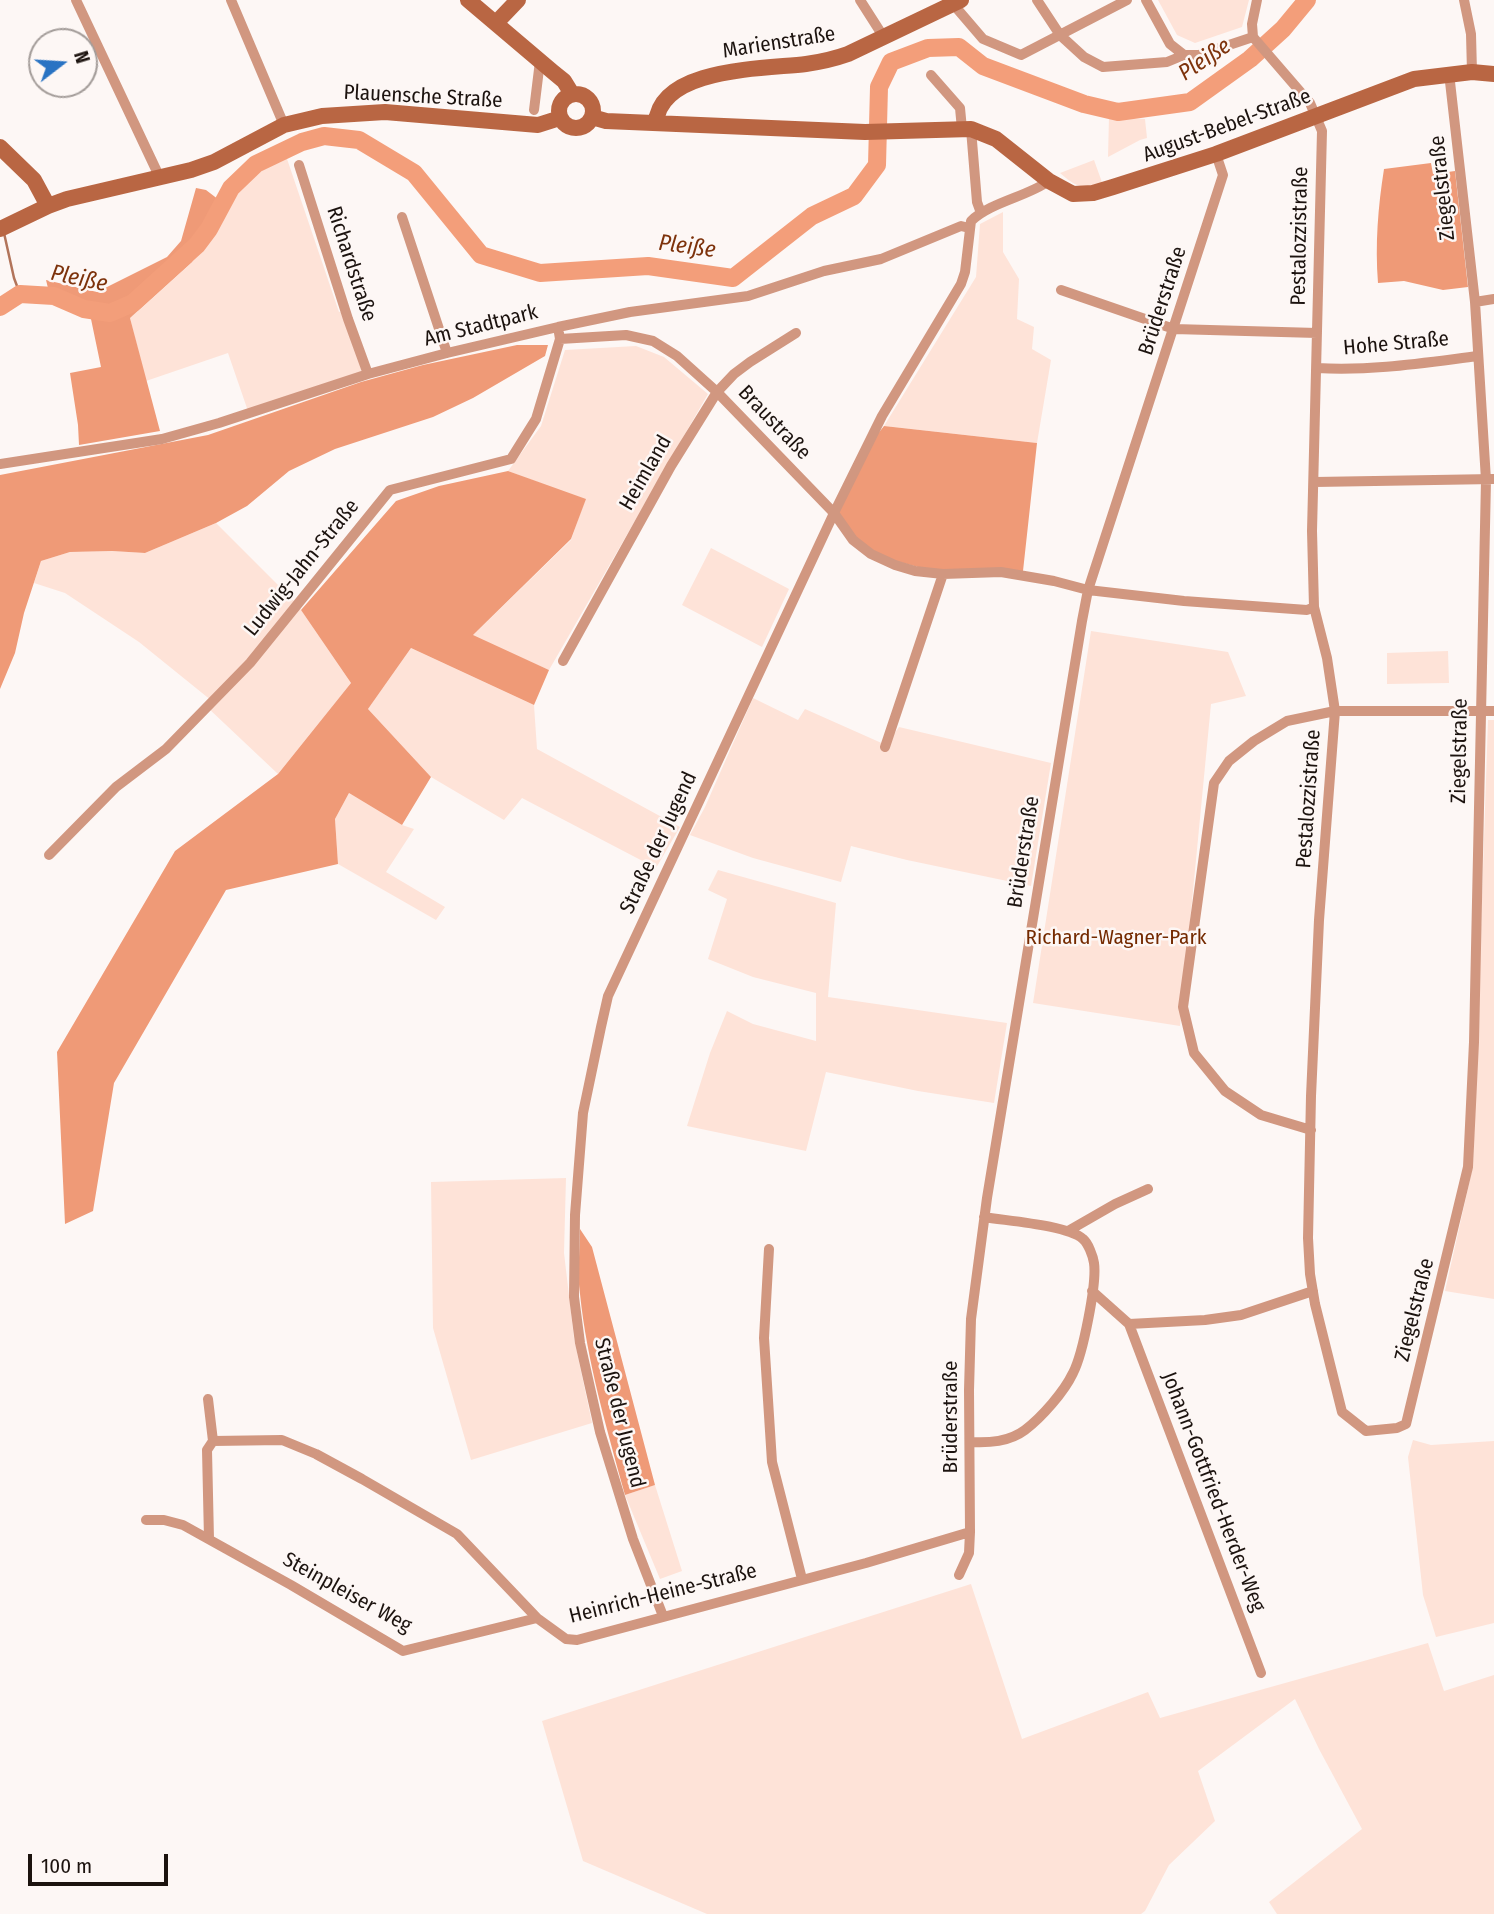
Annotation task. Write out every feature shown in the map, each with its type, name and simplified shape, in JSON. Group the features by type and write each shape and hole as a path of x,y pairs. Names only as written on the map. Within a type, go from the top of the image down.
{"street":[{"path":"76,0 160,178"},
{"path":"231,0 284,125"},
{"path":"468,0 564,81 572,94"},
{"path":"496,23 518,0"},
{"path":"860,0 883,36"},
{"path":"1037,0 1060,34 1084,57 1103,67 1167,62 1184,55 1199,55 1255,39"},
{"path":"957,2 983,39 1021,55 1127,0"},
{"path":"1146,0 1170,44 1184,55"},
{"path":"1257,0 1252,24 1255,39 1310,103 1317,117"},
{"path":"1464,0 1471,34 1472,72"},
{"name":"Marienstraße","path":"656,123 661,107 675,91 689,83 721,72 829,61 957,2"},
{"path":"534,110 540,61"},
{"name":"August-Bebel-Straße","path":"1049,181 1073,194 1093,193 1216,154 1414,79 1472,72 1494,74"},
{"name":"Ziegelstraße","path":"1406,1424 1468,1167 1474,1042 1480,712 1490,480 1475,302 1449,74"},
{"path":"931,75 960,108 981,213"},
{"path":"572,94 582,95 587,97 593,107 592,117 588,123 578,128 568,126 560,118 559,107 562,101 572,94"},
{"name":"Plauensche Straße","path":"6,226 67,199 160,178 214,162 284,125 322,116 359,113 412,114 538,125 560,118"},
{"path":"592,117 606,121 865,132 966,129 996,139 1049,181 981,213 971,221 969,228"},
{"name":"Pestalozzistraße","path":"1317,117 1322,131 1312,531 1314,607 1327,658 1335,711 1319,920 1308,1238 1313,1291 1342,1412 1366,1431 1397,1429 1406,1424"},
{"path":"0,147 34,180 48,206"},
{"name":"Brüderstraße","path":"959,1575 968,1553 970,1532 971,1319 984,1217 1088,590 1223,175 1216,154"},
{"name":"Richardstraße","path":"299,165 368,374"},
{"path":"402,217 447,353"},
{"name":"Am Stadtpark","path":"0,464 162,439 368,374 447,353 630,312 748,296 824,271 881,259 961,226 969,228"},
{"name":"Straße der Jugend","path":"663,1616 633,1539 603,1443 580,1343 574,1297 575,1215 583,1113 608,996 882,416 961,284 965,272 969,228"},
{"path":"1061,290 1174,329 1317,333"},
{"path":"1475,302 1494,299"},
{"name":"Ludwig-Jahn-Straße","path":"49,855 116,788 166,749 250,663 390,490 511,459 536,419 560,339 558,327"},
{"name":"Heimland","path":"563,661 671,466 717,392 750,362 796,333"},
{"name":"Braustraße","path":"560,339 626,335 653,341 677,356 717,392 834,513 853,540 871,554 895,565 915,571 943,574 1002,572 1088,590 1184,601 1307,610 1314,607"},
{"name":"Hohe Straße","path":"1317,368 1389,368 1478,356"},
{"path":"1315,482 1490,480"},
{"path":"886,747 943,574"},
{"path":"1311,1130 1261,1115 1225,1091 1194,1053 1183,1007 1214,783 1229,761 1254,741 1287,721 1335,711 1494,711"},
{"path":"1068,1231 1148,1189"},
{"path":"970,1442 993,1444 1024,1431 1054,1402 1074,1372 1093,1291 1094,1262 1084,1239 1068,1231 984,1217"},
{"path":"769,1249 764,1338 772,1462 802,1579"},
{"path":"1093,1291 1129,1324 1161,1324 1241,1315 1313,1291"},
{"name":"Johann-Gottfried-Herder-Weg","path":"1129,1324 1261,1673"},
{"path":"208,1399 213,1441 207,1450 209,1539"},
{"name":"Heinrich-Heine-Straße","path":"213,1441 282,1440 316,1454 362,1479 457,1534 537,1618 566,1639 577,1640 866,1563 970,1532"},
{"name":"Steinpleiser Weg","path":"146,1520 164,1520 183,1525 403,1651 537,1618"}],"green space":[{"path":"1158,0 1249,0 1242,27 1195,43 1177,35"},
{"path":"1109,117 1145,119 1147,138 1108,157"},
{"path":"284,150 339,312 346,310 368,374 248,411 228,353 146,381 130,318 192,262 231,188 256,164"},
{"path":"1094,160 1103,185 1080,186 1060,173"},
{"path":"1003,212 1003,252 1019,279 1017,319 1034,327 1032,349 1051,360 1037,443 884,426 976,277 980,224"},
{"path":"16,289 54,293 91,307 91,319 66,306 39,299 17,302 0,313 0,299"},
{"path":"636,346 664,357 708,394 549,670 472,636 571,540 585,500 508,471 541,426 565,350"},
{"path":"216,523 297,604 351,683 278,774 207,707 212,701 139,642 65,593 34,583 41,561 70,552 145,553"},
{"path":"711,548 789,589 762,647 682,605"},
{"name":"Richard-Wagner-Park","path":"1091,631 1228,652 1246,696 1211,704 1180,1026 1033,1003"},
{"path":"411,648 534,705 537,749 680,827 656,868 522,798 504,820 431,777 368,709"},
{"path":"1448,651 1449,683 1387,684 1387,653"},
{"path":"753,698 798,720 805,709 886,745 899,727 1051,763 1031,886 851,846 841,882 753,858 690,835"},
{"path":"1488,720 1494,720 1494,1299 1445,1291 1473,1166"},
{"path":"349,793 402,825 414,829 386,872 445,907 436,920 338,864 335,819"},
{"path":"718,870 836,903 828,997 1007,1023 994,1103 826,1072 806,1151 687,1126 710,1053 727,1011 753,1024 816,1041 816,993 753,977 708,959 727,899 708,890"},
{"path":"566,1178 564,1253 574,1338 592,1423 471,1460 433,1328 431,1182"},
{"path":"1413,1440 1431,1445 1494,1441 1494,1623 1436,1637 1423,1595 1408,1457"},
{"path":"655,1485 682,1571 660,1579 625,1495"},
{"path":"971,1584 1022,1739 1148,1692 1160,1718 1428,1643 1444,1691 1494,1675 1494,1914 1277,1914 1269,1902 1362,1829 1295,1699 1198,1771 1215,1821 1169,1865 1141,1914 707,1914 583,1861 542,1721"}],"shaded area":[{"path":"1431,163 1433,174 1455,171 1468,287 1443,290 1404,281 1378,283 1378,226 1384,169"},
{"path":"196,188 206,190 223,203 192,262 130,318 160,431 79,445 70,373 101,367 91,307 49,292 46,280 97,292 167,257 181,241"},
{"path":"517,345 548,345 545,356 473,398 433,417 335,449 289,471 247,506 216,523 145,553 70,552 41,561 24,613 15,653 0,689 0,475 208,435 361,382 423,365"},
{"path":"884,426 1037,443 1023,571 943,574 871,554 834,513 865,450"},
{"path":"508,471 586,499 571,539 473,635 549,670 534,705 411,648 368,709 431,777 402,825 349,793 335,819 338,864 226,890 114,1083 93,1211 65,1224 57,1052 175,851 278,774 351,683 301,610 396,501 439,486"},
{"path":"580,1229 592,1247 655,1485 625,1495 587,1345 579,1286"}],"waterway":[{"name":"Pleiße","path":"0,307 20,294 54,296 84,309 110,313 133,303 197,245 209,229 231,188 256,164 302,142 324,136 359,140 414,173 481,255 540,273 648,266 733,278 812,216 854,196 877,165 879,87 891,62 928,48 959,47 983,66 1084,104 1118,112 1190,102 1250,59 1283,29 1307,0"},
{"path":"4,233 20,294"}]}
